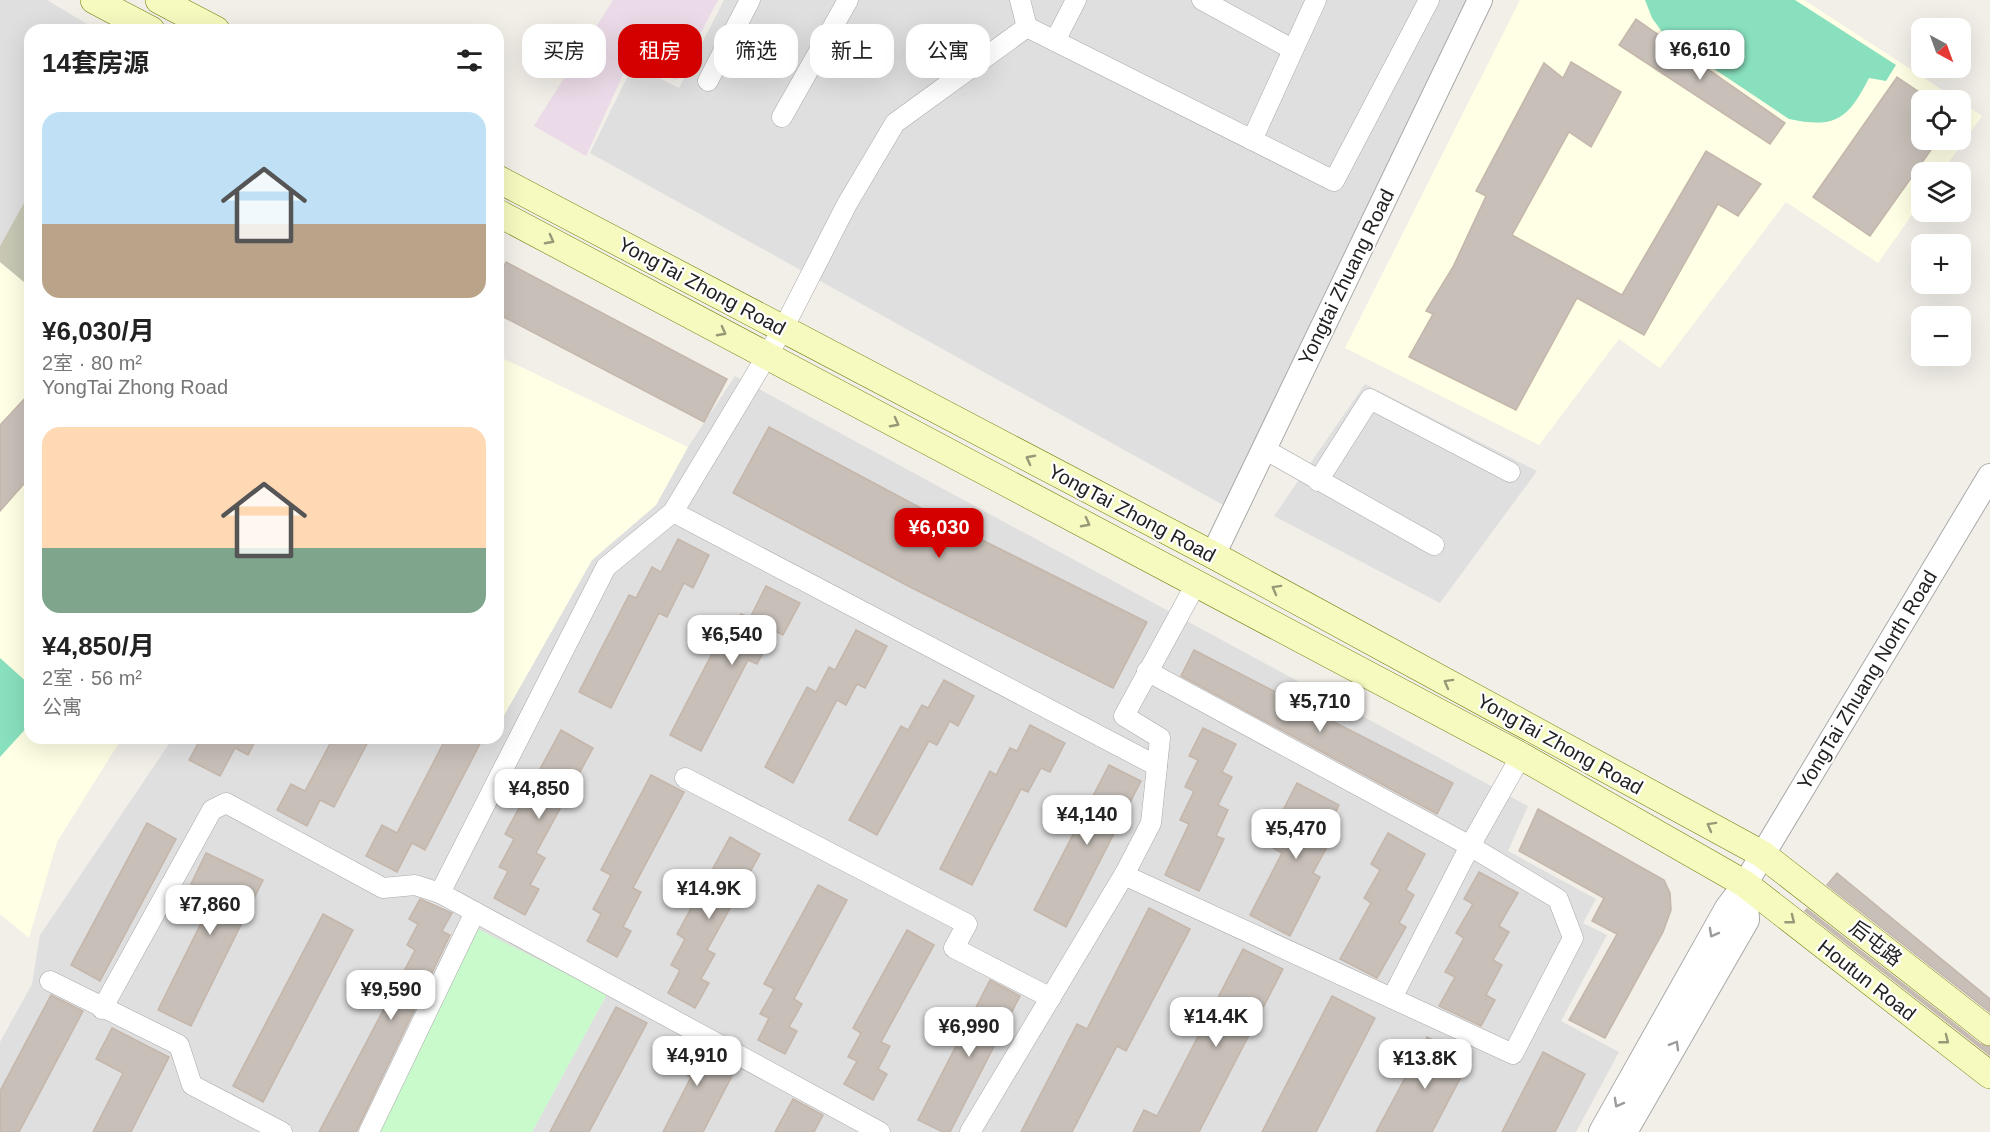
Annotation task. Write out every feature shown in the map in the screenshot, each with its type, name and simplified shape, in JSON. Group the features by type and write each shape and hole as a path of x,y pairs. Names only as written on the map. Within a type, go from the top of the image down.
{"main road":[{"path":"94,0 140,24"},
{"path":"159,0 205,24"},
{"name":"YongTai Zhong Road","path":"504,181 1213,555 1762,854"},
{"name":"YongTai Zhong Road","path":"504,216 1521,756 1745,884"},
{"name":"后屯路","path":"1762,854 1990,1032"},
{"name":"Houtun Road","path":"1745,884 1990,1075"}],"street":[{"path":"708,81 750,0"},
{"path":"782,117 848,0"},
{"path":"1020,0 1027,27 1334,181 1429,0"},
{"path":"1055,41 1076,0"},
{"path":"1202,0 1292,49"},
{"path":"1252,140 1316,0"},
{"name":"Yongtai Zhuang Road","path":"1213,555 1479,0"},
{"path":"440,893 606,567 673,512 783,329 847,204 895,123 1027,27"},
{"path":"1318,481 1370,399 1510,472"},
{"path":"1264,448 1318,481 1434,545"},
{"name":"YongTai Zhuang North Road","path":"1601,1132 1727,908 1745,884 1990,476"},
{"path":"673,512 1157,766"},
{"path":"970,1132 1124,875 1151,824 1161,738 1124,716 1197,582"},
{"path":"1124,875 1513,1054 1573,939 1558,898 1470,846 1147,671"},
{"path":"1392,998 1470,846 1521,756"},
{"path":"685,778 967,924 954,948 1051,998"},
{"path":"102,1009 212,810 226,803 383,888 416,885 440,893 880,1132"},
{"path":"1624,1132 1747,920 1745,884"},
{"path":"371,1132 475,912"},
{"path":"50,981 179,1046 192,1085 282,1132"}],"shaded area":[{"path":"0,0 47,0 87,24 24,24 24,203 0,246"},
{"path":"613,0 718,0 702,30 702,24 618,24 618,78 621,78 586,156 534,126 564,78 606,78 606,24 598,24"},
{"path":"724,0 1468,0 1234,511 590,153 627,78 659,78 679,88 684,78 702,78 702,43"},
{"path":"1520,0 1804,0 1911,69 1911,78 1924,78 1943,90 1911,90 1911,150 1958,150 1949,162 1911,162 1911,216 1878,263 1786,202 1660,368 1619,339 1539,445 1345,348"},
{"path":"1971,109 1982,116 1971,131"},
{"path":"24,203 24,282 0,262 0,246"},
{"path":"0,262 24,282 24,744 118,744 57,842 29,938 0,914"},
{"path":"504,359 688,447 656,505 592,560 504,715"},
{"path":"735,376 1528,806 1508,851 1596,899 1583,923 1607,935 1561,1021 1619,1052 1576,1132 532,1132 607,994 360,1132 0,1132 0,1042 32,984 40,935 169,744 504,744 504,715 592,560 656,505 688,447"},
{"path":"1365,384 1537,471 1440,603 1274,516"}],"green space":[{"path":"1645,0 1795,0 1896,65 1886,81 1869,78 1854,103 1839,118 1818,123 1789,119 1665,36 1652,18"},
{"path":"0,658 24,680 24,731 0,757"},
{"path":"470,925 607,994 532,1132 360,1132"}],"building":[{"path":"1636,19 1785,123 1770,144 1619,45"},
{"path":"1571,62 1621,92 1591,147 1569,132 1512,235 1622,295 1706,151 1761,184 1738,216 1718,204 1644,335 1577,298 1516,410 1409,357 1433,314 1426,311 1453,267 1486,196 1476,191 1544,63 1563,78"},
{"path":"1897,77 1916,90 1911,90 1911,150 1931,150 1922,162 1911,162 1911,178 1870,236 1813,197"},
{"path":"506,262 727,379 704,422 504,317 504,266"},
{"path":"24,399 24,484 0,511 0,425"},
{"path":"769,427 964,531 1147,622 1113,688 912,588 733,493"},
{"path":"678,539 709,555 693,588 684,583 667,617 659,613 611,708 579,692 629,595 636,598 652,567 661,572"},
{"path":"766,586 800,603 783,635 775,631 757,664 748,660 701,751 670,735 718,642 725,645 741,614 750,618"},
{"path":"856,630 887,646 865,688 857,684 846,705 837,700 793,783 765,767 807,687 816,692 829,667 835,670"},
{"path":"1194,650 1453,783 1437,814 1181,676"},
{"path":"944,680 974,696 958,726 950,721 937,745 929,741 877,835 849,820 901,726 908,730 922,705 928,708"},
{"path":"1030,725 1065,743 1050,772 1041,768 1028,792 1021,789 972,885 940,869 990,771 996,775 1010,748 1017,751"},
{"path":"1203,728 1236,744 1222,772 1232,777 1218,805 1228,810 1216,836 1224,839 1199,891 1165,875 1189,824 1180,820 1194,791 1185,787 1198,760 1189,756"},
{"path":"561,730 593,748 536,853 545,858 530,885 539,889 525,915 494,898 508,871 499,867 514,839 505,834"},
{"path":"198,744 254,744 248,755 235,748 220,776 189,760"},
{"path":"330,744 367,744 334,807 320,800 307,826 277,810 291,784 305,791"},
{"path":"443,744 480,744 425,850 412,843 397,872 366,856 382,825 397,833"},
{"path":"1109,765 1141,781 1066,927 1034,910"},
{"path":"651,775 684,792 633,888 641,892 623,927 631,931 617,957 587,941 601,914 593,909 611,875 601,870"},
{"path":"1297,783 1339,805 1321,841 1328,845 1313,873 1320,877 1290,936 1250,915 1282,853 1273,848 1288,820 1280,816"},
{"path":"1538,809 1664,880 1670,893 1671,910 1663,932 1605,1038 1569,1020 1617,934 1592,921 1604,898 1519,851"},
{"path":"147,823 176,839 100,981 71,965"},
{"path":"1388,833 1425,854 1406,890 1414,895 1399,923 1406,927 1377,978 1340,959 1371,903 1364,898 1380,870 1371,864"},
{"path":"730,837 760,854 707,950 715,954 701,979 709,983 695,1008 668,993 680,970 671,965 685,939 677,934"},
{"path":"206,853 263,880 191,1026 158,1010 215,895 191,884"},
{"path":"1479,872 1518,893 1499,926 1509,932 1493,960 1502,965 1486,995 1495,1000 1481,1026 1439,1006 1455,977 1445,972 1464,938 1456,933 1473,904 1464,899"},
{"path":"1837,873 1990,999 1990,1012 1827,885"},
{"path":"818,885 847,900 794,999 802,1004 789,1027 797,1031 785,1054 758,1040 769,1018 760,1014 774,989 764,984"},
{"path":"420,899 452,913 442,931 450,935 356,1132 319,1132 415,950 407,945 418,924 409,919"},
{"path":"1149,908 1190,929 1126,1051 1117,1046 1072,1132 1021,1132 1077,1024 1087,1029"},
{"path":"1807,909 1980,1044 1990,1047 1990,1055 1805,911"},
{"path":"323,914 353,930 263,1102 233,1086"},
{"path":"907,930 934,945 881,1042 890,1046 878,1069 887,1074 873,1100 844,1084 857,1061 848,1057 861,1033 853,1028"},
{"path":"1243,949 1283,969 1199,1132 1133,1132 1144,1110 1157,1116"},
{"path":"990,980 1020,996 950,1132 943,1132 918,1120"},
{"path":"51,995 83,1011 19,1132 0,1132 0,1091"},
{"path":"1332,996 1375,1018 1316,1132 1262,1132"},
{"path":"616,1007 647,1023 589,1132 550,1132"},
{"path":"112,1028 169,1057 131,1132 93,1132 123,1073 96,1059"},
{"path":"679,1037 736,1068 703,1132 663,1132 691,1077 665,1063"},
{"path":"1427,1037 1470,1060 1432,1132 1376,1132"},
{"path":"1543,1052 1585,1074 1555,1132 1502,1132"},
{"path":"793,1099 823,1115 814,1132 775,1132"}]}
